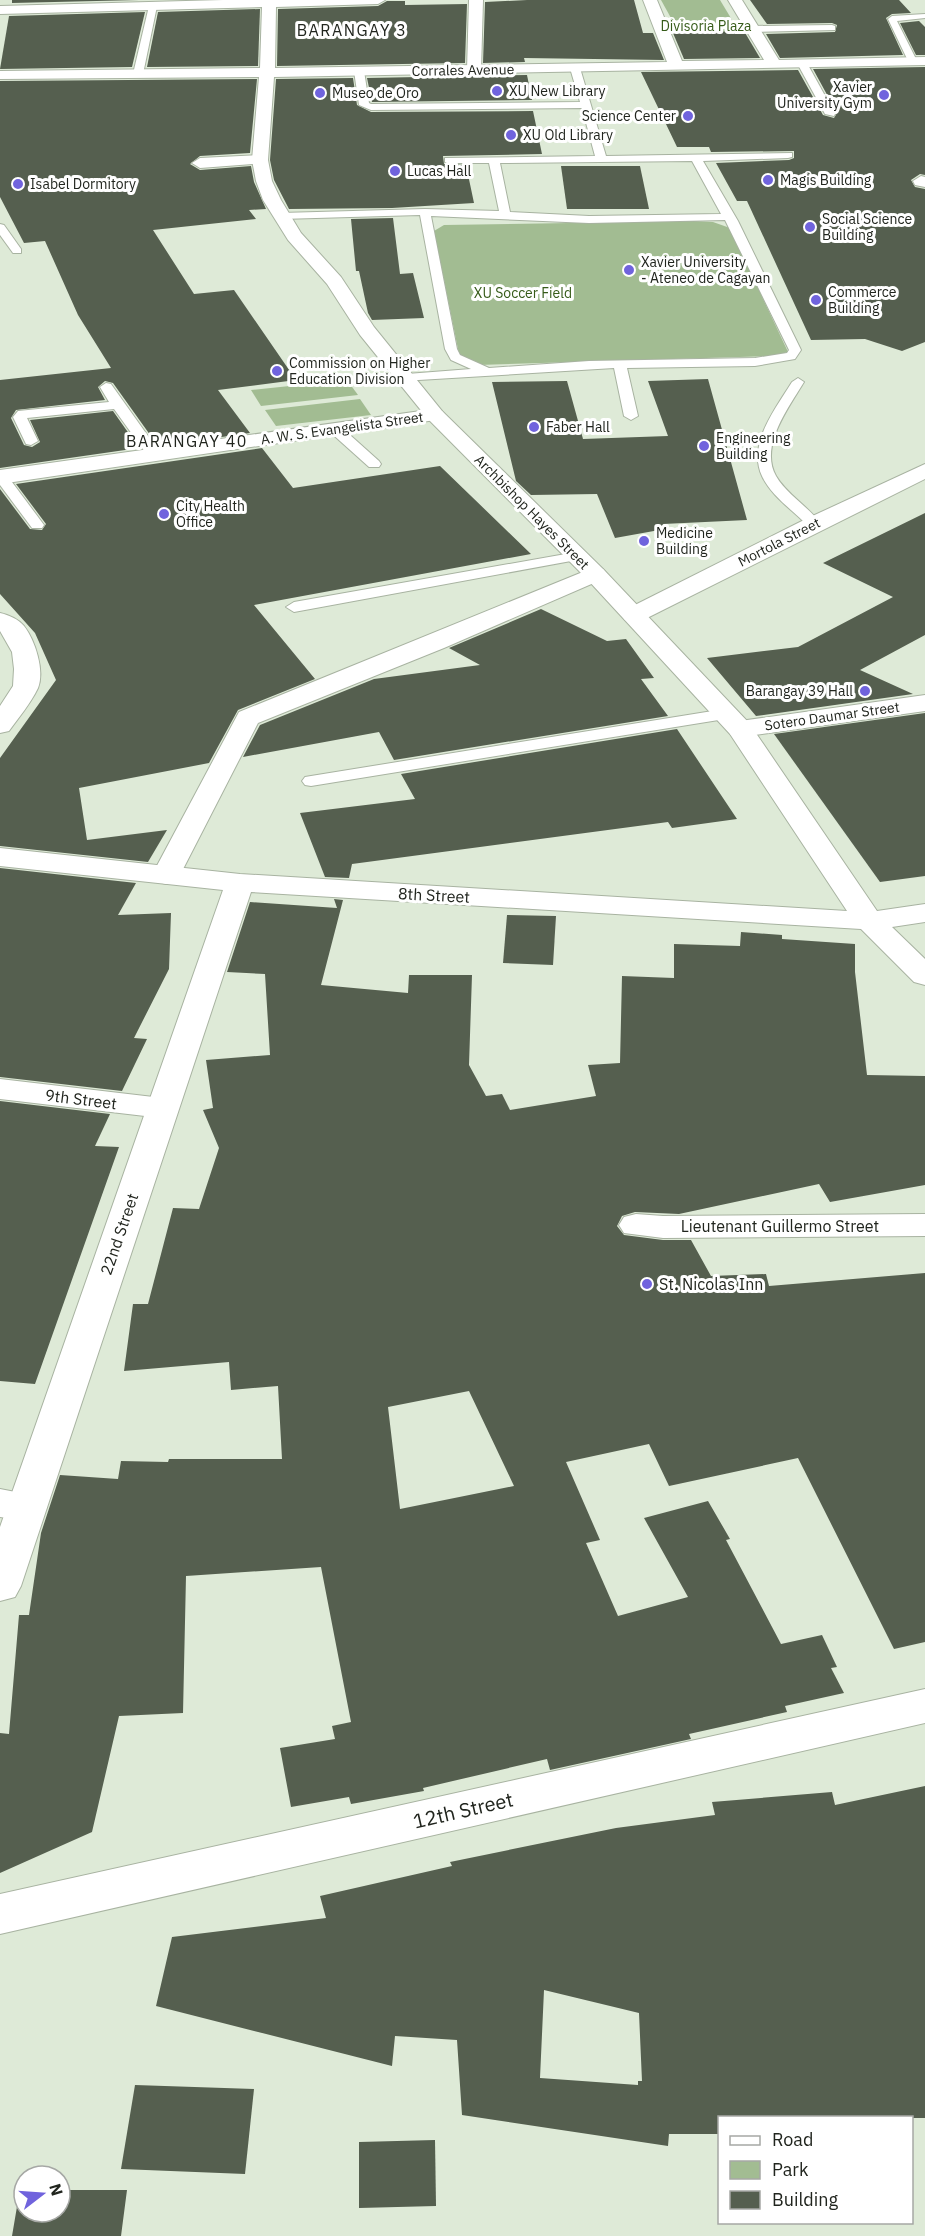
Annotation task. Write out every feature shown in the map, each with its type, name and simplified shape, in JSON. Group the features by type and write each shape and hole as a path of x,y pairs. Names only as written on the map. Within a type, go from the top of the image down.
{"street":[{"path":"0,10 64,4 378,0"},
{"path":"474,70 476,0"},
{"path":"650,0 676,66"},
{"path":"735,0 774,63"},
{"name":"Archbishop Hayes Street","path":"269,2 267,72 260,160 264,180 281,216 300,244 334,281 367,331 435,414 586,565 732,722 869,921 925,976"},
{"name":"Corrales Avenue","path":"0,75 474,70 918,61"},
{"path":"201,163 260,160"},
{"name":"A. W. S. Evangelista Street","path":"0,477 435,414"},
{"name":"Mortola Street","path":"634,615 925,471"},
{"path":"166,875 248,718 435,643 586,565"},
{"path":"0,620 14,630 24,652 27,669 26,686 0,724"},
{"name":"Sotero Daumar Street","path":"732,722 925,703"},
{"name":"8th Street","path":"0,856 240,883 869,921 925,913"},
{"name":"22nd Street","path":"0,1586 14,1505 162,1108 240,883"},
{"name":"9th Street","path":"0,1089 162,1108"},
{"name":"Lieutenant Guillermo Street","path":"636,1225 663,1227 925,1225"},
{"name":"12th Street","path":"0,1914 925,1706"}],"lane":[{"path":"138,74 152,3"},
{"path":"918,61 892,19 924,16"},
{"path":"753,29 832,28"},
{"path":"802,63 830,114"},
{"path":"575,68 601,157"},
{"path":"359,71 364,105 371,107 586,105"},
{"path":"449,160 788,155"},
{"path":"407,378 487,372 755,362 791,356 795,350 732,220 728,217 696,158"},
{"path":"495,161 505,215"},
{"path":"281,216 425,212 600,220 728,217"},
{"path":"425,212 450,349 455,357 487,372"},
{"path":"0,227 17,251"},
{"path":"620,366 631,416"},
{"path":"798,382 775,422 765,447 769,476 814,524"},
{"path":"106,387 116,405 155,456"},
{"path":"31,441 20,417 23,414 116,405"},
{"path":"335,429 374,464"},
{"path":"0,477 37,525"},
{"path":"294,607 586,565"},
{"path":"311,781 732,722"}],"green space":[{"name":"Divisoria Plaza","path":"661,0 720,0 752,53 691,54"},
{"name":"XU Soccer Field","path":"713,222 730,228 788,352 775,356 478,365 460,359 434,231 444,225"},
{"path":"347,380 358,395 261,406 251,390"},
{"path":"360,399 371,415 276,426 265,410"}],"building":[{"path":"12,0 139,0 12,3"},
{"path":"634,0 643,33 653,33 664,60 524,58 525,62 483,63 485,2"},
{"path":"750,0 899,0 911,13 892,14 886,18 903,55 780,58 766,34 835,32 837,25 832,23 767,24"},
{"path":"387,1 405,1 405,5 467,4 465,63 277,66 278,9 378,6"},
{"path":"260,9 258,66 147,67 158,12"},
{"path":"145,12 132,67 0,69 9,16"},
{"path":"919,21 925,27 925,55 916,55 900,23"},
{"path":"744,31 760,58 684,59 673,33"},
{"path":"925,67 925,175 920,174 911,180 915,187 925,189 925,342 902,351 865,339 811,340 747,201 737,201 716,163 789,160 794,158 794,151 711,152 709,147 677,147 641,72 798,70 823,115 834,118 837,113 813,69"},
{"path":"527,75 532,100 372,102 367,78"},
{"path":"353,78 357,105 371,112 533,111 542,154 443,156 444,164 466,165 474,203 392,208 289,209 274,180 270,160 276,79"},
{"path":"257,79 250,153 200,156 190,164 200,170 251,166 254,182 266,209 249,210 256,219 153,230 194,294 234,290 296,380 218,390 250,433 158,446 113,383 105,381 98,387 105,400 16,410 11,418 24,445 32,447 40,442 30,420 113,411 139,448 0,468 0,380 111,368 78,315 45,241 24,243 0,197 0,81"},
{"path":"561,166 640,166 649,209 567,209"},
{"path":"393,218 400,274 413,273 424,318 372,320 368,313 359,271 356,271 351,219"},
{"path":"708,379 747,520 663,524 665,529 615,538 597,494 531,495 516,481 492,382 567,381 583,439 668,436 648,381"},
{"path":"262,448 293,488 440,466 531,554 254,605 315,679 238,710 209,763 79,788 87,840 167,830 148,862 0,846 0,758 56,680 35,633 0,594 0,489 30,529 42,530 46,524 16,484"},
{"path":"925,513 925,635 860,670 913,694 756,716 707,658 798,647 893,597 823,563"},
{"path":"541,609 607,641 626,639 654,678 641,679 668,716 394,760 379,732 243,757 260,725 374,679 480,665 449,648"},
{"path":"925,713 925,876 880,882 774,734"},
{"path":"677,729 737,819 672,828 668,822 352,864 349,878 325,877 300,813 415,799 401,774"},
{"path":"0,868 136,883 118,915 171,913 169,969 134,1038 147,1039 122,1091 0,1077"},
{"path":"334,899 343,900 321,985 408,993 409,975 472,975 469,1065 486,1096 502,1094 510,1110 596,1096 588,1065 620,1063 622,976 674,978 674,944 740,946 741,932 782,935 782,939 855,944 855,972 867,1075 925,1076 925,1185 830,1202 819,1184 679,1214 635,1212 622,1216 617,1226 624,1235 663,1240 691,1240 711,1276 766,1274 769,1286 925,1273 925,1642 894,1649 798,1458 669,1486 649,1444 566,1462 600,1540 586,1543 618,1616 688,1597 644,1518 708,1501 730,1539 726,1540 781,1644 822,1635 837,1667 831,1668 844,1693 785,1706 787,1712 689,1734 691,1739 550,1770 547,1759 423,1788 424,1791 351,1804 349,1797 291,1807 280,1748 335,1739 332,1726 351,1722 321,1567 186,1576 183,1713 119,1716 92,1832 0,1873 0,1733 9,1734 19,1615 29,1615 41,1533 60,1475 118,1479 121,1461 282,1459 278,1386 231,1390 229,1362 124,1371 133,1304 148,1304 173,1208 199,1209 219,1148 203,1110 213,1108 206,1060 270,1055 265,974 227,972 250,902 337,908","holes":["469,1391 514,1486 400,1509 388,1407"]},
{"path":"507,915 556,916 553,965 503,963"},
{"path":"0,1101 110,1114 95,1146 119,1147 35,1384 0,1381"},
{"path":"925,1786 925,2118 913,2118 913,2116 718,2116 718,2134 669,2134 668,2146 462,2115 457,2040 395,2036 392,2066 156,2006 172,1937 326,1918 320,1896 452,1866 450,1862 616,1828 715,1815 712,1802 832,1792 835,1805","holes":["544,1990 639,2013 642,2081 638,2081 638,2085 540,2078"]},
{"path":"135,2085 254,2089 245,2174 121,2169"},
{"path":"435,2140 436,2206 359,2208 359,2142"},
{"path":"72,2190 127,2190 121,2236 12,2236 14,2224 72,2224"}],"place":[{"name":"XU New Library","path":"497,91"},
{"name":"Museo de Oro","path":"320,93"},
{"name":"Xavier University Gym","path":"884,95"},
{"name":"Science Center","path":"688,116"},
{"name":"XU Old Library","path":"511,135"},
{"name":"Lucas Hall","path":"395,171"},
{"name":"Magis Building","path":"768,180"},
{"name":"Isabel Dormitory","path":"18,184"},
{"name":"Social Science Building","path":"810,227"},
{"name":"Xavier University - Ateneo de Cagayan","path":"629,270"},
{"name":"Commerce Building","path":"816,300"},
{"name":"Commission on Higher Education Division","path":"277,371"},
{"name":"Faber Hall","path":"534,427"},
{"name":"Engineering Building","path":"704,446"},
{"name":"City Health Office","path":"164,514"},
{"name":"Medicine Building","path":"644,541"},
{"name":"Barangay 39 Hall","path":"865,691"},
{"name":"St. Nicolas Inn","path":"647,1284"}],"district":[{"name":"BARANGAY 3","path":"352,30"},
{"name":"BARANGAY 40","path":"187,441"}]}
